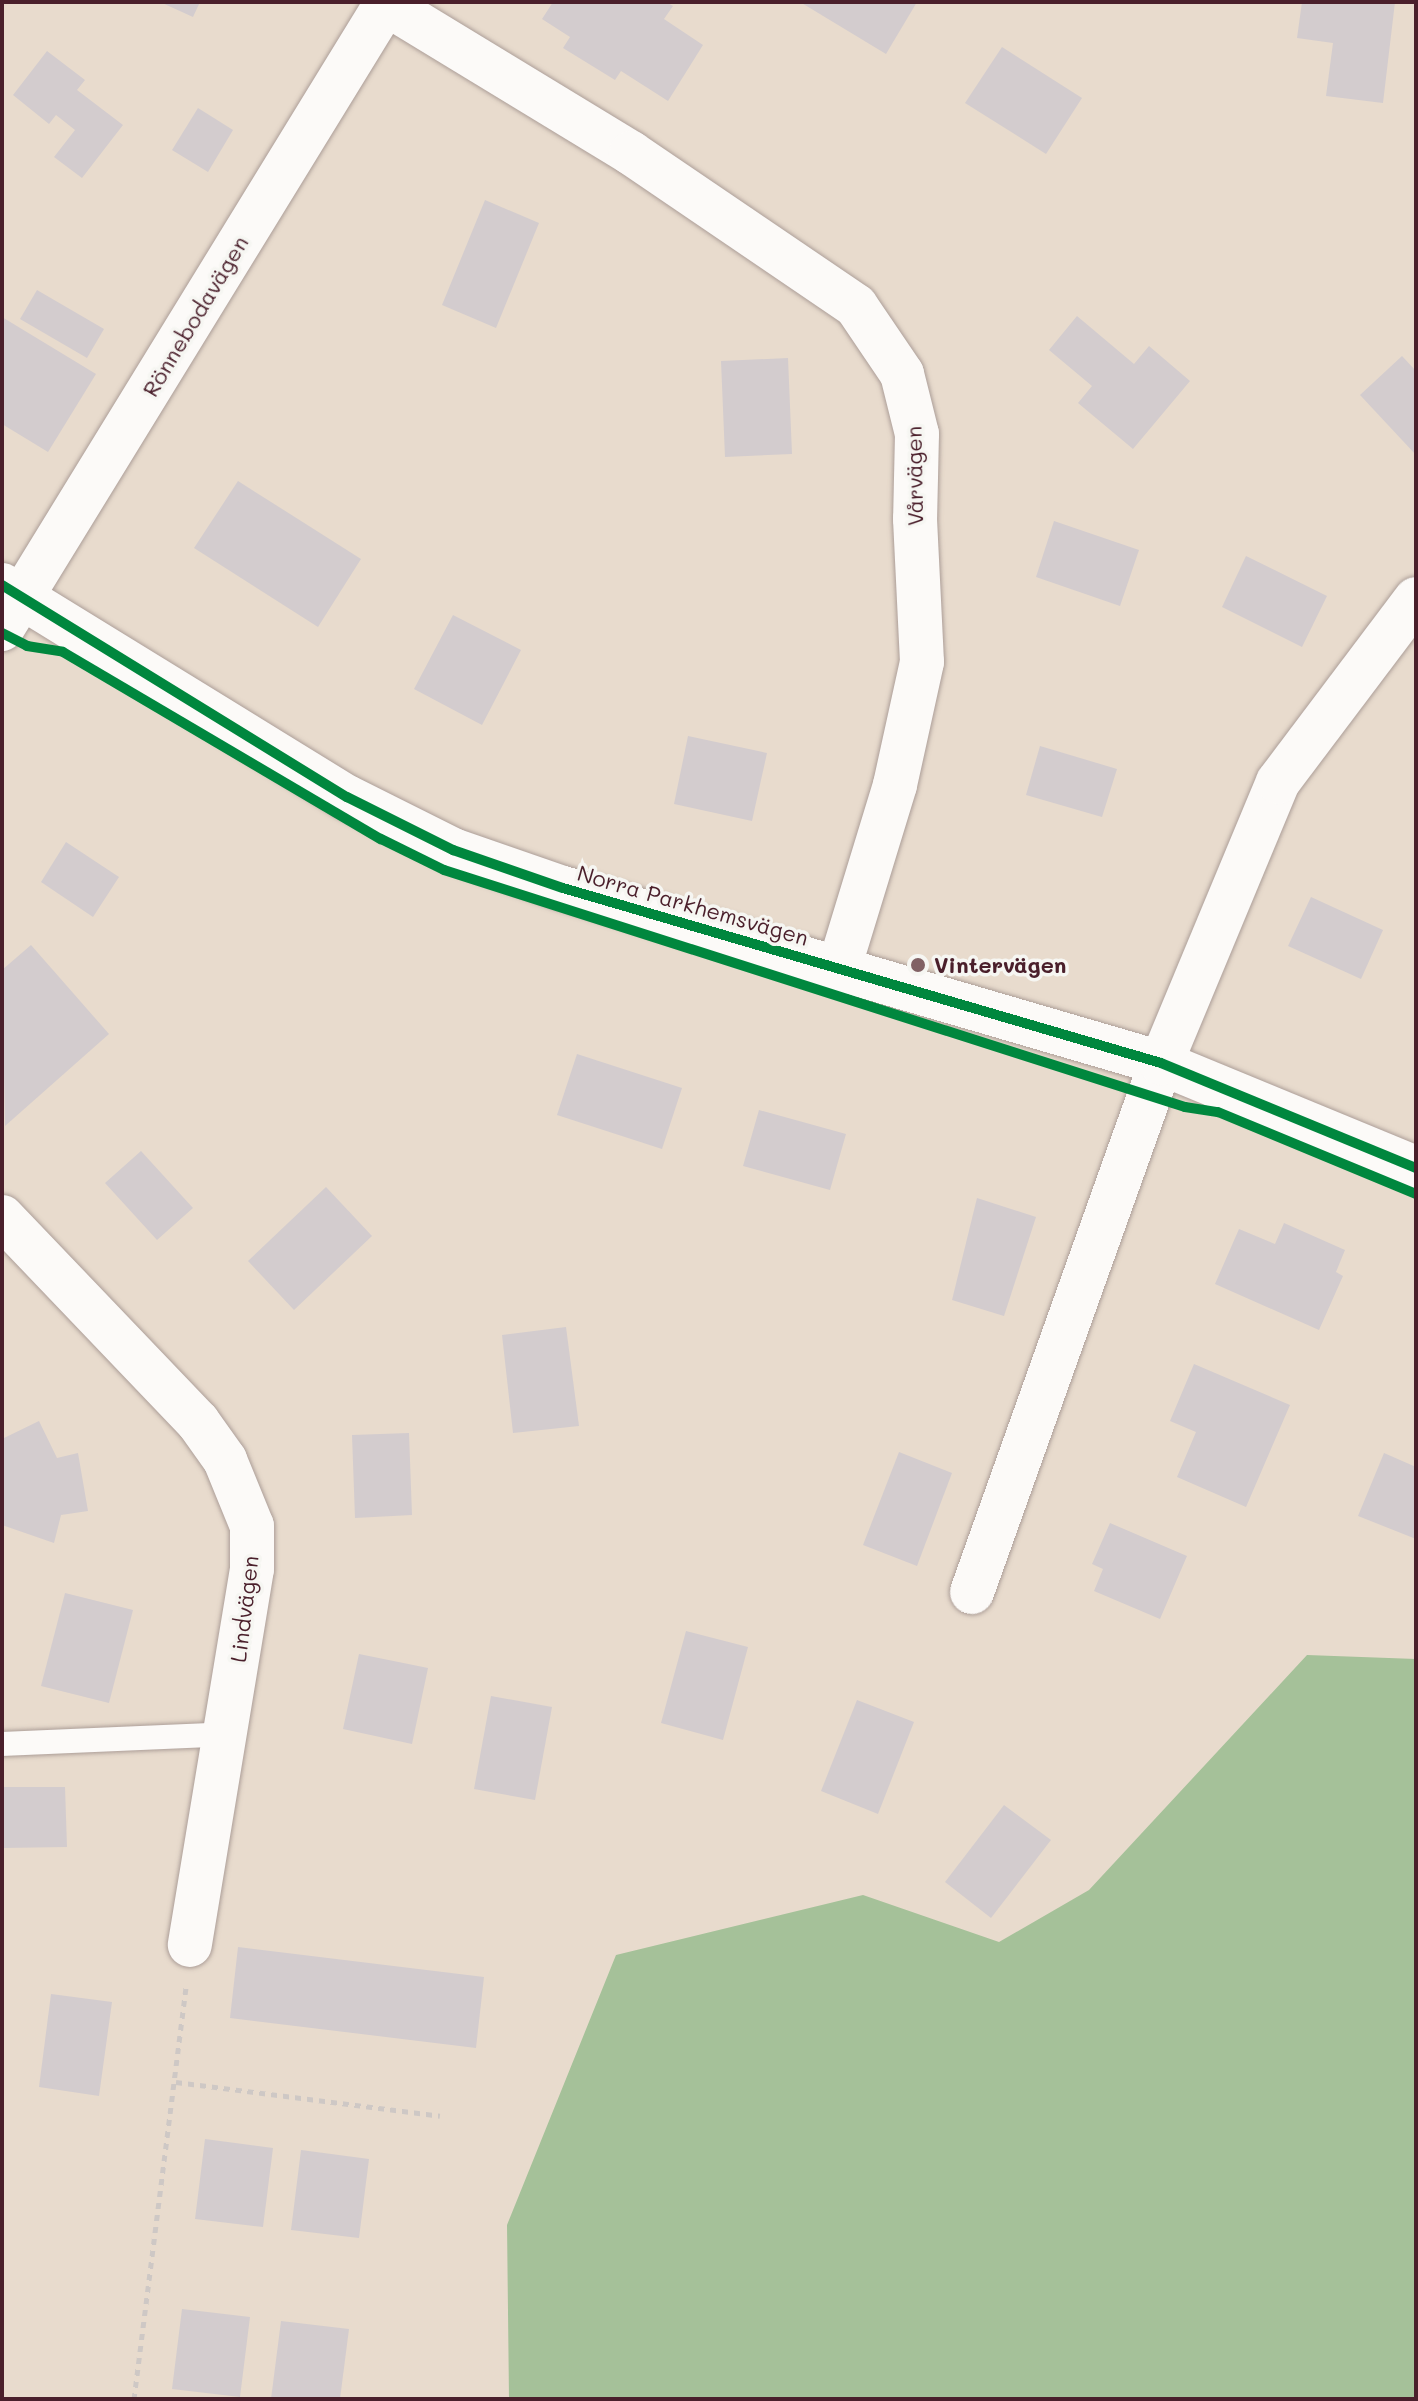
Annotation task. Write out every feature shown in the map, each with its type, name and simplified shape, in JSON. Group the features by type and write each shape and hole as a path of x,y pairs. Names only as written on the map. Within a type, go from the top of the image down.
{"street":[{"name":"Rönnebodavägen","path":"9,604 387,3"},
{"name":"Vårvägen","path":"387,3 631,153 856,306 902,374 917,434 915,519 922,662 916,710 839,968"},
{"path":"972,1592 1161,1063 1278,782 1416,599"},
{"name":"Norra Parkhemsvägen","path":"9,604 347,797 453,850 563,888 1161,1063 1416,1168"},
{"name":"Lindvägen","path":"2,1217 198,1422 225,1460 252,1526 252,1569 190,1945"}],"lane":[{"path":"2,1744 227,1734"}],"path":[{"path":"134,2399 176,2082 190,1945"},
{"path":"176,2082 440,2116"}],"green space":[{"path":"1307,1655 1416,1659 1416,2399 509,2399 507,2225 616,1955 863,1895 999,1942 1089,1890"}],"building":[{"path":"160,2 200,2 193,17"},
{"path":"553,2 666,2 673,6 664,19 703,45 668,101 621,71 615,80 563,48 570,37 542,19"},
{"path":"800,2 917,2 886,54"},
{"path":"1302,2 1395,2 1383,103 1326,96 1333,43 1297,38"},
{"path":"1002,47 1082,98 1046,154 965,103"},
{"path":"47,51 85,80 77,90 123,125 82,178 54,157 75,130 56,115 49,124 13,95"},
{"path":"198,108 233,130 208,172 172,150"},
{"path":"485,200 539,223 496,328 442,305"},
{"path":"37,290 104,329 87,358 20,319"},
{"path":"1077,316 1134,364 1149,346 1190,381 1133,449 1078,403 1092,386 1049,350"},
{"path":"2,317 96,374 48,452 2,424"},
{"path":"1402,356 1416,371 1416,455 1360,395"},
{"path":"788,358 792,454 725,457 721,361"},
{"path":"238,481 361,559 318,627 194,548"},
{"path":"1054,521 1139,550 1120,606 1036,577"},
{"path":"1246,556 1327,596 1302,647 1222,607"},
{"path":"453,615 521,650 482,725 414,689"},
{"path":"688,736 767,753 752,821 674,804"},
{"path":"1040,746 1117,769 1102,817 1026,795"},
{"path":"66,842 119,877 93,917 41,882"},
{"path":"1311,897 1383,930 1361,979 1288,946"},
{"path":"31,945 109,1034 5,1126 2,970"},
{"path":"577,1054 682,1088 662,1149 557,1115"},
{"path":"759,1110 846,1134 830,1190 743,1166"},
{"path":"141,1151 193,1208 157,1240 105,1183"},
{"path":"326,1187 372,1236 294,1310 248,1261"},
{"path":"977,1198 1036,1217 1004,1316 952,1300"},
{"path":"1284,1223 1345,1250 1336,1272 1343,1276 1319,1330 1215,1284 1239,1229 1275,1244"},
{"path":"566,1327 579,1426 513,1433 502,1335"},
{"path":"1194,1364 1290,1405 1246,1507 1177,1477 1196,1432 1170,1421"},
{"path":"39,1421 57,1458 78,1453 88,1511 61,1515 54,1543 2,1525 2,1439"},
{"path":"409,1433 412,1515 355,1518 352,1435"},
{"path":"899,1452 952,1473 917,1566 863,1545"},
{"path":"1384,1453 1416,1467 1416,1539 1358,1516"},
{"path":"1110,1523 1187,1556 1160,1619 1094,1591 1103,1569 1092,1564"},
{"path":"65,1593 133,1610 109,1703 41,1686"},
{"path":"686,1631 748,1647 723,1740 661,1723"},
{"path":"359,1654 428,1668 412,1744 343,1729"},
{"path":"491,1696 552,1707 535,1800 474,1789"},
{"path":"857,1700 914,1722 878,1814 821,1791"},
{"path":"2,1787 65,1787 67,1847 2,1848"},
{"path":"1004,1805 1051,1840 991,1918 945,1882"},
{"path":"238,1947 484,1977 476,2048 230,2018"},
{"path":"51,1994 112,2002 99,2096 39,2087"},
{"path":"205,2139 273,2148 263,2227 195,2219"},
{"path":"301,2150 369,2159 359,2238 291,2230"},
{"path":"182,2309 250,2317 240,2397 172,2389"},
{"path":"281,2321 349,2329 340,2399 271,2399"}],"cycle path":[{"path":"2,585 347,797 453,850 563,888 1161,1063 1416,1168"},
{"path":"2,633 27,646 63,652 381,839 444,870 1185,1107 1218,1112 1416,1194"}],"place":[{"name":"Vintervägen","path":"918,965"}]}
